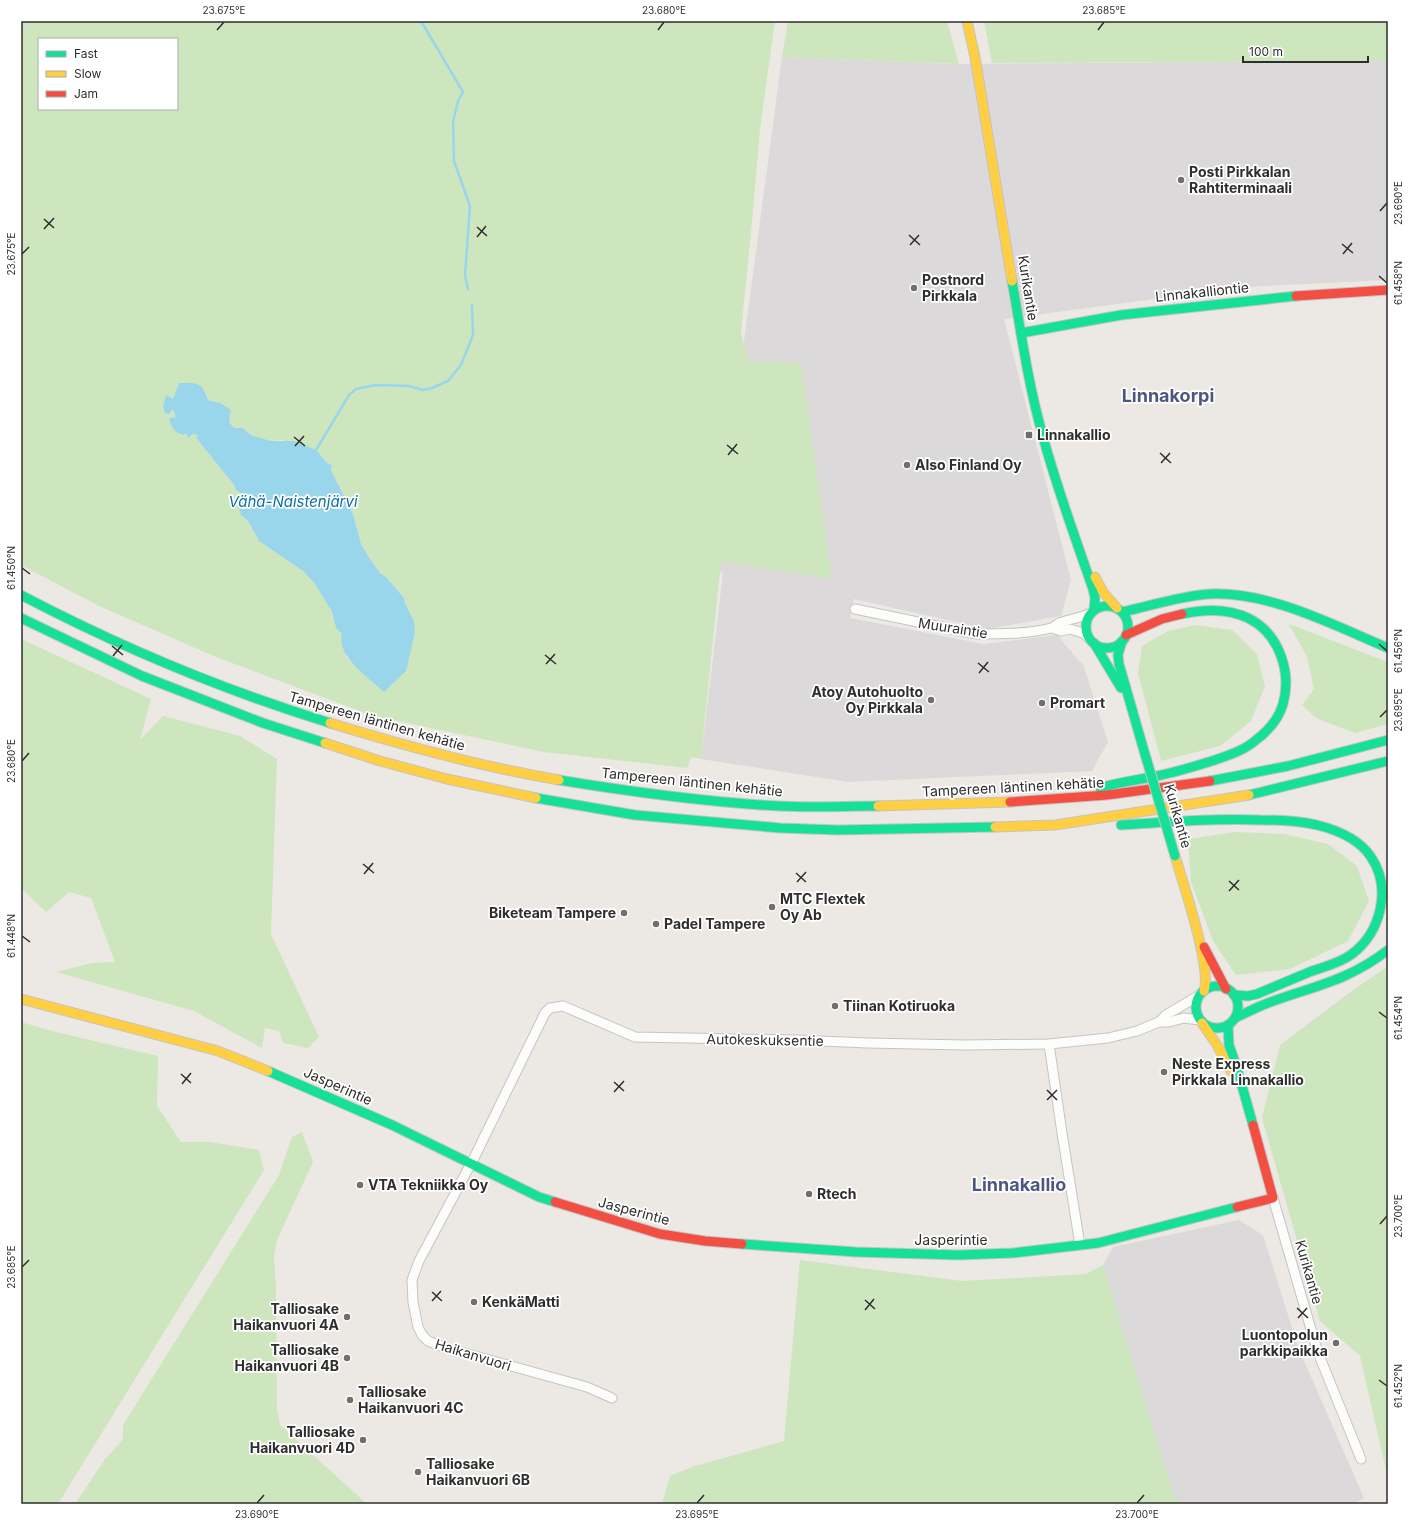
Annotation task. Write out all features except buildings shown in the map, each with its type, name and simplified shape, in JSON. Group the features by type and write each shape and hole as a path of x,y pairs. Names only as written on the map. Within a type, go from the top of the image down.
{"main road":[{"name":"Kurikantie","path":"967,21 977,64 1021,333 1034,400 1042,433 1069,521 1082,555 1095,598 1093,611"},
{"name":"Linnakalliontie","path":"1021,333 1126,315 1301,295 1388,290"},
{"name":"Kurikantie","path":"1082,555 1103,592 1119,610"},
{"path":"1064,799 1108,785 1166,774 1215,760 1248,746 1266,731 1277,717 1285,698 1286,676 1278,647 1258,624 1239,614 1215,610 1164,618 1124,638 1117,645 1105,648 1092,641 1086,632 1088,617 1093,611 1100,607 1106,606 1119,610 1209,594 1242,595 1284,606 1388,648"},
{"name":"Tampereen läntinen kehätie","path":"21,595 82,626 152,658 271,704 317,720 457,759 545,778 621,790 715,801 781,806 929,806 995,804 1114,795 1261,771 1388,740"},
{"path":"1119,610 1126,618 1128,625 1124,638"},
{"path":"21,618 142,676 263,723 380,761 447,779 543,799 635,815 780,828 838,830 1055,825 1103,826 1210,819 1287,820 1318,825 1345,836 1365,850 1371,857 1376,867 1382,885 1383,896 1382,909 1373,931 1361,946 1351,955 1331,966 1257,994 1248,996 1234,996"},
{"name":"Kurikantie","path":"1124,638 1118,655 1128,699 1176,856 1199,941 1206,978 1206,985 1202,993"},
{"name":"Kurikantie","path":"1092,641 1128,699"},
{"path":"1055,825 1255,794 1388,761"},
{"name":"Kurikantie","path":"1199,941 1205,948 1226,989"},
{"path":"1235,1018 1238,1007 1234,996 1226,989 1215,986 1202,993 1196,1007 1201,1021 1208,1027 1222,1028 1228,1025 1235,1018 1273,1001 1319,988 1347,977 1371,963 1388,950"},
{"name":"Jasperintie","path":"21,999 218,1051 288,1079 385,1122 539,1197 660,1234 705,1241 856,1252 958,1256 1013,1253 1080,1245 1121,1238 1273,1198"},
{"name":"Kurikantie","path":"1201,1021 1217,1045 1236,1083 1242,1090"},
{"name":"Kurikantie","path":"1228,1025 1229,1045 1237,1068 1273,1198"}],"street":[{"name":"Muuraintie","path":"855,609 976,634 1024,632 1052,628 1061,631 1070,629 1083,633 1092,641"},
{"name":"Muuraintie","path":"1052,628 1059,623 1074,620 1093,611"},
{"name":"Autokeskuksentie","path":"1159,1022 1166,1015 1202,993"},
{"name":"Autokeskuksentie","path":"471,1164 545,1013 550,1008 563,1006 635,1037 920,1044 1049,1044 1108,1038 1137,1031 1159,1022 1169,1022 1184,1018 1201,1021"},
{"path":"1049,1044 1080,1245"},
{"name":"Haikanvuori","path":"471,1164 417,1264 412,1280 413,1302 418,1327 422,1335 428,1341 446,1348 587,1388 612,1398"},
{"name":"Kurikantie","path":"1273,1198 1317,1350 1361,1458"}],"shaded area":[{"path":"782,57 950,64 1388,61 1388,280 1244,287 1004,319 1071,580 1061,616 987,629 854,599 850,618 984,644 1057,635 1083,664 1108,742 1092,771 848,782 701,759 723,573 719,572 741,364"},
{"path":"1239,1220 1263,1235 1298,1347 1364,1498 1353,1504 1182,1504 1174,1497 1103,1265 1113,1247"}],"green space":[{"path":"21,21 775,21 760,129 741,332 748,361 801,363 832,579 721,561 701,759 691,757 687,768 544,752 373,716 216,657 99,606 21,565","holes":["204,389 208,400 220,403 229,422 234,428 243,428 251,435 271,441 282,440 316,450 328,464 332,465 331,470 353,514 361,544 380,573 386,577 404,598 414,621 384,691 346,657 342,634 336,628 332,612 315,584 303,571 259,541 248,521 241,515 243,495 235,489 235,486 196,438 198,435 189,432 182,426 173,409 169,414 173,399"]},
{"path":"788,21 947,21 959,64 782,57"},
{"path":"984,21 1388,21 1388,61 992,63"},
{"path":"1289,624 1388,662 1388,724 1355,733 1318,719 1302,705 1314,689 1307,657"},
{"path":"1196,625 1232,630 1257,654 1265,686 1251,721 1220,746 1161,761 1138,673 1142,646 1168,631"},
{"path":"21,639 151,699 140,740 163,716 240,736 277,759 271,934 319,1037 308,1048 283,1043 279,1031 265,1028 262,1048 194,1011 56,972 92,963 115,962 91,898 69,892 46,912 21,888"},
{"path":"1235,832 1284,834 1328,844 1357,866 1369,901 1348,941 1290,969 1236,975 1213,941 1191,882 1188,839"},
{"path":"1388,966 1388,1479 1360,1356 1320,1321 1262,1118 1280,1045 1349,993"},
{"path":"21,1022 56,1032 158,1056 157,1106 181,1142 210,1142 259,1150 264,1170 58,1504 21,1504"},
{"path":"302,1132 313,1162 277,1240 274,1256 276,1285 277,1409 280,1425 367,1504 75,1504 105,1459 120,1443 123,1438 123,1425 279,1175 292,1137"},
{"path":"800,1260 962,1281 1086,1274 1103,1265 1174,1496 1182,1504 662,1504 670,1476 692,1467 784,1441"}],"water":[{"name":"Vähä-Naistenjärvi","path":"179,383 198,384 203,389 208,400 220,403 231,410 229,422 234,428 243,428 251,435 271,441 294,441 316,450 328,464 332,465 331,470 353,514 361,544 380,573 386,577 404,598 414,621 415,633 406,671 384,692 355,666 349,658 341,642 342,634 336,628 332,612 315,584 303,571 259,541 248,521 241,515 238,505 243,495 235,489 235,486 196,438 198,435 192,434 189,438 187,433 184,435 181,434 173,427 169,419 172,417 176,418 173,409 169,414 165,413 163,407 166,395 173,399"}],"waterway":[{"path":"421,21 463,92 458,101 453,122 454,161 470,206 465,276 468,289"},
{"path":"316,450 349,395 356,389 376,385 409,386 423,390 448,381 461,365 473,335 472,305"}],"traffic: fast":[{"path":"1012,281 1025,357 1037,414 1047,453 1093,589 1095,598 1094,610"},
{"path":"1021,333 1121,315 1296,296"},
{"path":"1122,612 1187,597 1209,594 1255,598 1300,611 1388,648"},
{"path":"21,595 134,650 172,666 211,682 330,723"},
{"path":"1103,606 1111,606 1122,612 1128,623 1128,627 1128,631 1122,642 1111,648 1103,648 1092,642 1086,631 1086,623 1092,612 1103,606"},
{"path":"1100,788 1179,771 1237,752 1252,744 1265,733 1276,719 1281,709 1286,679 1284,667 1275,643 1268,633 1248,618 1232,612 1207,610 1182,614"},
{"path":"21,618 142,676 263,723 325,743"},
{"path":"1122,641 1118,655 1119,664 1142,744"},
{"path":"1094,643 1121,688"},
{"path":"1210,781 1288,766 1388,740"},
{"path":"1142,744 1175,856"},
{"path":"1249,795 1388,761"},
{"path":"559,780 614,789 723,802 803,807 878,806"},
{"path":"536,798 635,815 780,828 838,830 995,827"},
{"path":"1121,825 1225,820 1289,821 1325,827 1347,836 1361,846 1371,857 1381,882 1382,896 1376,922 1362,945 1342,960 1257,994 1248,996 1234,995"},
{"path":"1235,1018 1268,1003 1345,976 1359,969 1388,950"},
{"path":"1213,986 1221,986 1232,992 1238,1003 1238,1007 1238,1011 1232,1022 1221,1028 1213,1028 1202,1022 1196,1011 1196,1003 1202,992 1213,986"},
{"path":"1228,1025 1229,1045 1253,1125"},
{"path":"268,1071 392,1125 539,1197 555,1202"},
{"path":"742,1244 856,1252 958,1255 1013,1253 1098,1243 1237,1207"}],"traffic: slow":[{"path":"967,21 975,57 1012,281"},
{"path":"1095,577 1103,592 1117,608"},
{"path":"330,723 444,755 501,769 559,780"},
{"path":"325,743 380,761 447,779 536,798"},
{"path":"995,827 1055,825 1249,795"},
{"path":"878,806 1010,802"},
{"path":"1175,856 1196,925 1204,964 1204,991"},
{"path":"21,999 218,1051 268,1071"},
{"path":"1202,1023 1217,1045 1231,1071"}],"traffic: jam":[{"path":"1296,296 1388,290"},
{"path":"1126,635 1162,619 1182,614"},
{"path":"1010,802 1107,795 1210,781"},
{"path":"1204,947 1226,989"},
{"path":"1237,1207 1273,1198 1253,1125"},
{"path":"555,1202 660,1234 705,1241 742,1244"}],"place":[{"name":"Posti Pirkkalan Rahtiterminaali","path":"1181,180"},
{"name":"Postnord Pirkkala","path":"914,288"},
{"name":"Linnakallio","path":"1029,435"},
{"name":"Also Finland Oy","path":"907,465"},
{"name":"Atoy Autohuolto Oy Pirkkala","path":"931,700"},
{"name":"Promart","path":"1042,703"},
{"name":"MTC Flextek Oy Ab","path":"772,907"},
{"name":"Biketeam Tampere","path":"624,913"},
{"name":"Padel Tampere","path":"656,924"},
{"name":"Tiinan Kotiruoka","path":"835,1006"},
{"name":"Neste Express Pirkkala Linnakallio","path":"1164,1072"},
{"name":"VTA Tekniikka Oy","path":"360,1185"},
{"name":"Rtech","path":"809,1194"},
{"name":"KenkäMatti","path":"474,1302"},
{"name":"Talliosake Haikanvuori 4A","path":"347,1317"},
{"name":"Luontopolun parkkipaikka","path":"1336,1343"},
{"name":"Talliosake Haikanvuori 4B","path":"347,1358"},
{"name":"Talliosake Haikanvuori 4C","path":"350,1400"},
{"name":"Talliosake Haikanvuori 4D","path":"363,1440"},
{"name":"Talliosake Haikanvuori 6B","path":"418,1472"}],"district":[{"name":"Linnakorpi","path":"1168,396"},
{"name":"Linnakallio","path":"1019,1185"}]}
